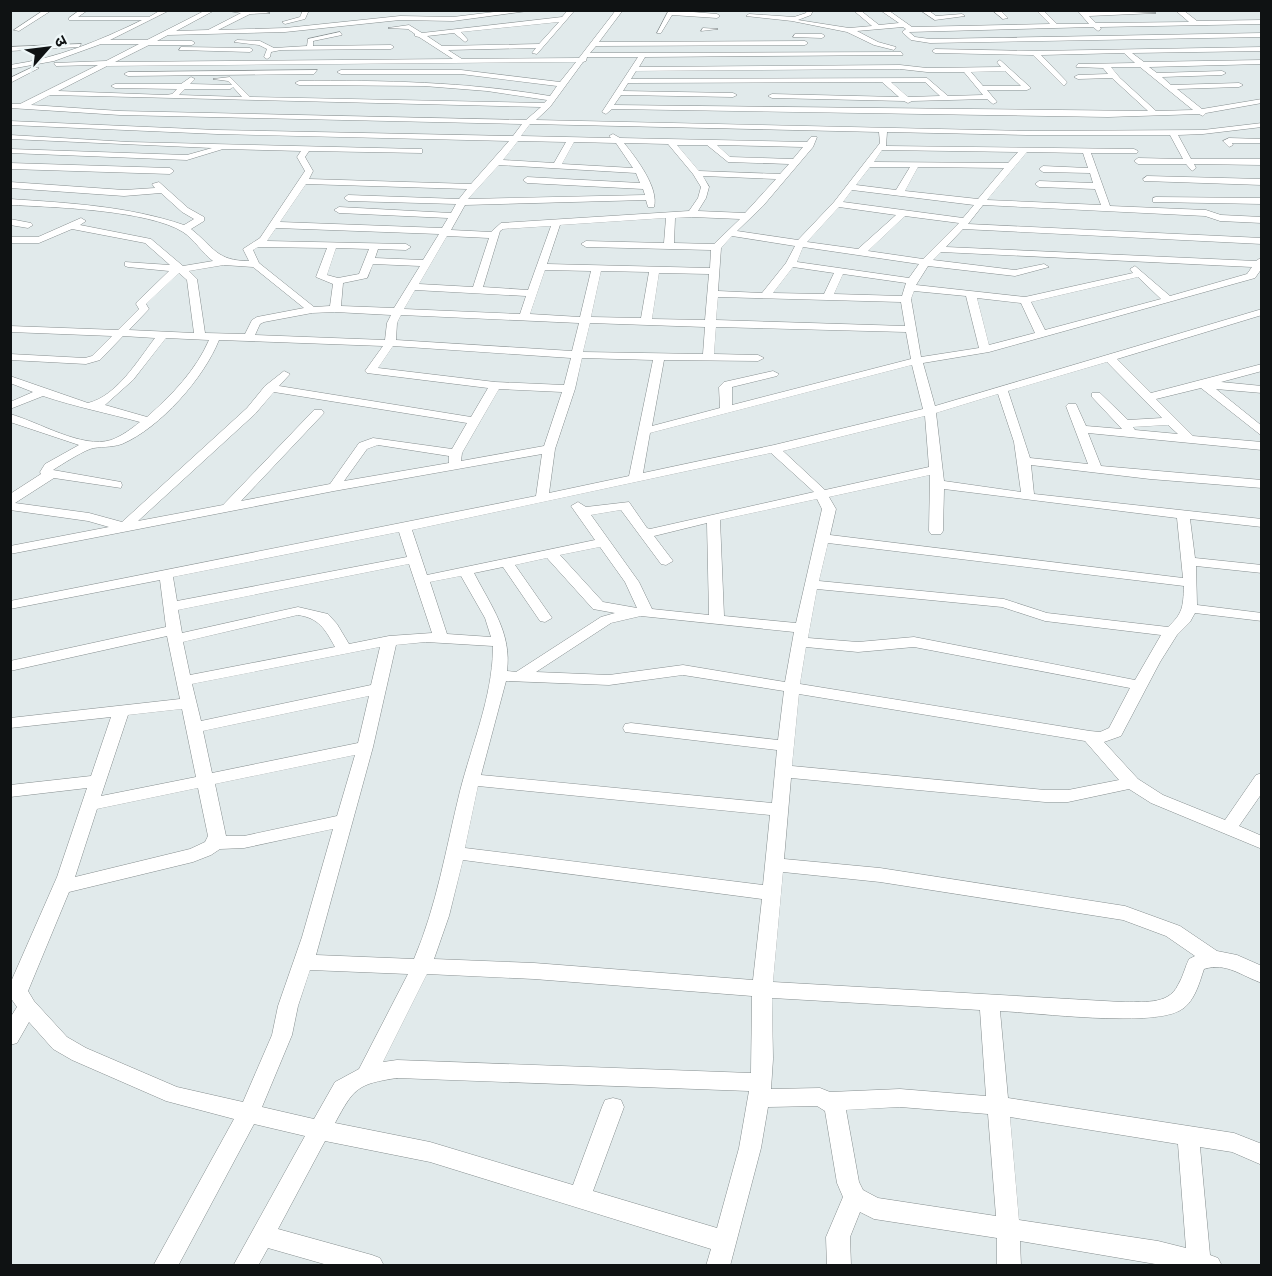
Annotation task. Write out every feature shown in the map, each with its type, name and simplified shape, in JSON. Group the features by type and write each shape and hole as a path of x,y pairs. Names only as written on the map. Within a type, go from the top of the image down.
{"street":[{"path":"17,30 49,10"},
{"path":"85,10 71,19 152,18"},
{"path":"10,81 38,64 97,43 167,10"},
{"path":"10,112 212,10"},
{"path":"225,10 268,12 259,28 255,42"},
{"path":"259,28 303,18 306,10"},
{"path":"379,10 380,20"},
{"path":"167,33 207,33 380,20 434,10"},
{"path":"417,14 453,19 532,10"},
{"path":"530,60 572,10"},
{"path":"569,389 495,385 371,371 390,343 392,323 398,311 463,202 529,121 547,105 620,10"},
{"path":"794,20 803,18 809,14 810,10"},
{"path":"856,10 877,27"},
{"path":"883,10 907,27"},
{"path":"923,10 935,18 960,14"},
{"path":"995,10 1005,18"},
{"path":"1039,10 1054,26"},
{"path":"1178,10 1262,69"},
{"path":"207,33 248,12"},
{"path":"659,32 671,12 717,13 714,43"},
{"path":"1082,12 1153,13"},
{"path":"1082,12 1094,26 1208,118"},
{"path":"748,26 750,13 849,30 877,27 1094,26 1262,22"},
{"path":"19,17 38,17"},
{"path":"1229,17 1237,23"},
{"path":"394,18 459,60"},
{"path":"402,36 564,19"},
{"path":"794,20 794,36"},
{"path":"665,21 689,22"},
{"path":"456,31 464,38 510,34 516,23"},
{"path":"378,29 406,27"},
{"path":"907,27 905,32 913,39 920,41 1262,34"},
{"path":"999,27 1013,39"},
{"path":"703,30 715,29"},
{"path":"849,30 876,44 894,48"},
{"path":"310,48 309,41 313,39 354,32"},
{"path":"745,44 746,35 794,36 804,40 823,80"},
{"path":"683,36 687,44"},
{"path":"596,44 745,44 804,40 822,36"},
{"path":"136,49 270,50 339,47 342,42 381,38 407,60"},
{"path":"497,46 504,38"},
{"path":"12,49 97,43 255,42 270,50"},
{"path":"431,49 542,45"},
{"path":"927,51 1035,53 1262,49"},
{"path":"266,62 270,50"},
{"path":"983,88 1027,88 992,53"},
{"path":"1035,53 1064,84"},
{"path":"10,68 38,64 530,60 643,55 901,54"},
{"path":"598,122 643,55"},
{"path":"925,62 999,61"},
{"path":"1078,66 1262,62"},
{"path":"103,97 140,63"},
{"path":"1207,63 1262,101"},
{"path":"1105,65 1155,114"},
{"path":"635,69 900,67 1007,69"},
{"path":"966,70 1003,114"},
{"path":"126,76 318,72"},
{"path":"330,72 461,72 563,85"},
{"path":"417,72 420,98"},
{"path":"1154,75 1222,73"},
{"path":"126,76 230,79 238,85 248,99"},
{"path":"1078,77 1114,76"},
{"path":"171,97 191,79"},
{"path":"884,80 941,131"},
{"path":"627,81 927,80 946,98"},
{"path":"617,93 734,98 733,81"},
{"path":"769,81 775,110"},
{"path":"291,83 417,83 484,87 552,98"},
{"path":"115,86 182,88 238,85"},
{"path":"1168,87 1239,85"},
{"path":"271,99 277,91"},
{"path":"46,93 192,99 420,98"},
{"path":"328,95 547,105"},
{"path":"772,96 905,99 990,97"},
{"path":"190,114 187,105 192,99"},
{"path":"610,107 1092,115 1200,112 1262,101"},
{"path":"10,106 221,115 941,131 1173,133 1224,131 1262,125"},
{"path":"708,358 716,247 760,204 793,162 810,145 821,128 817,111"},
{"path":"221,115 216,140 224,146"},
{"path":"1092,115 1110,133"},
{"path":"598,122 626,149 651,197 651,216"},
{"path":"10,123 217,132 810,145"},
{"path":"1216,125 1224,131"},
{"path":"765,296 791,264 800,244 837,204 884,143 883,129"},
{"path":"184,229 201,219 184,210 162,190 156,183 159,178 191,158 212,152 253,132"},
{"path":"1125,133 1161,211"},
{"path":"1173,133 1187,161 1200,180"},
{"path":"375,150 385,135"},
{"path":"10,137 306,149 419,151"},
{"path":"556,166 572,139"},
{"path":"1229,145 1229,140 1262,141"},
{"path":"670,141 697,173 705,188 692,214"},
{"path":"708,142 728,159 793,162"},
{"path":"879,148 1134,151"},
{"path":"249,246 263,240 309,173 302,158 306,149"},
{"path":"936,531 938,484 935,470 933,425 927,398 921,385 906,299 911,284 926,262 963,224 1024,150"},
{"path":"10,151 191,158"},
{"path":"1086,151 1106,208"},
{"path":"1138,161 1262,162"},
{"path":"497,162 637,171"},
{"path":"866,164 1011,166"},
{"path":"898,193 915,165"},
{"path":"10,166 170,171"},
{"path":"1043,169 1092,171"},
{"path":"697,173 781,177"},
{"path":"1147,179 1262,182"},
{"path":"527,180 644,186"},
{"path":"303,181 474,187"},
{"path":"359,182 337,214 455,216"},
{"path":"1039,184 1097,186"},
{"path":"10,185 134,192 162,190"},
{"path":"849,187 980,203 1206,213 1220,218 1262,219"},
{"path":"10,240 39,240 106,210 134,192"},
{"path":"348,198 463,202 651,197"},
{"path":"1156,200 1262,201"},
{"path":"10,202 106,210 184,229 223,262"},
{"path":"837,204 963,224 1262,241"},
{"path":"861,252 903,213"},
{"path":"477,290 496,230 505,224 692,214 747,216"},
{"path":"669,246 671,215"},
{"path":"524,317 557,221"},
{"path":"10,222 28,225"},
{"path":"273,225 494,235"},
{"path":"72,226 148,241 192,279 200,334"},
{"path":"730,234 1006,273 1044,267"},
{"path":"586,244 716,247"},
{"path":"333,245 321,276 337,280 361,277 375,246"},
{"path":"249,246 406,247"},
{"path":"249,246 248,255 255,264 312,310"},
{"path":"938,249 1191,262 1260,262"},
{"path":"1124,259 1168,300"},
{"path":"369,261 428,263"},
{"path":"128,264 179,268 223,262 255,264"},
{"path":"1191,262 1211,280"},
{"path":"645,431 916,361 985,350 1168,300 1211,280 1251,276 1260,262"},
{"path":"791,264 971,295 1025,300 1140,274"},
{"path":"542,267 713,271"},
{"path":"10,357 91,360 123,333 144,309 141,302 179,268"},
{"path":"542,499 549,449 569,389 597,268"},
{"path":"646,321 654,270"},
{"path":"827,298 840,271"},
{"path":"335,309 337,280"},
{"path":"413,287 533,293"},
{"path":"712,294 906,299"},
{"path":"971,295 985,350"},
{"path":"1025,300 1041,334"},
{"path":"249,337 256,322 261,319 312,310 335,309 585,320 912,329"},
{"path":"10,605 569,494 774,449 929,411 1262,312"},
{"path":"10,329 200,334 578,355 758,358"},
{"path":"95,406 129,376 163,334"},
{"path":"10,417 34,428 90,444 102,445 116,442 126,438 148,421 173,397 204,361 216,335"},
{"path":"635,480 659,357"},
{"path":"1110,358 1190,440"},
{"path":"11,379 41,359"},
{"path":"1148,397 1262,367"},
{"path":"127,527 251,411 269,388 284,374"},
{"path":"726,411 725,387 729,384 772,374"},
{"path":"11,379 88,407 95,406 148,421"},
{"path":"1203,384 1262,390"},
{"path":"1203,384 1262,432"},
{"path":"456,459 495,385"},
{"path":"269,388 475,421"},
{"path":"1002,390 1017,428 1026,461 1028,497"},
{"path":"10,406 43,392"},
{"path":"1096,395 1128,429"},
{"path":"1072,406 1096,469"},
{"path":"226,509 318,413"},
{"path":"1128,429 1172,421"},
{"path":"1081,429 1128,429 1190,440 1262,446"},
{"path":"334,487 363,446 368,443 377,441 456,459"},
{"path":"90,444 49,467 46,472 116,485"},
{"path":"10,550 334,487 456,459 549,449"},
{"path":"718,1266 750,1148 760,1090 763,1059 762,989 792,686 811,584 829,509 823,495 774,449"},
{"path":"1026,461 1262,484"},
{"path":"645,533 935,470"},
{"path":"10,500 53,474"},
{"path":"938,484 1028,497 1262,523"},
{"path":"569,494 632,582 643,611"},
{"path":"582,512 624,505 666,561"},
{"path":"10,506 89,517 127,527"},
{"path":"499,676 609,680 683,670 1101,737 1115,732 1138,685 1171,632 1185,619 1190,608 1191,583 1183,513"},
{"path":"713,517 717,620"},
{"path":"404,527 441,638"},
{"path":"822,538 1191,583"},
{"path":"421,580 603,542"},
{"path":"550,553 598,606 612,610 643,611 717,620 858,647 914,642 1138,685"},
{"path":"171,607 416,559"},
{"path":"1188,561 1262,569"},
{"path":"506,562 545,618"},
{"path":"368,1073 420,967 440,916 457,854 471,780 499,676 498,631 465,570"},
{"path":"166,574 174,634 217,836 216,843"},
{"path":"811,584 1005,603 1046,617 1171,632"},
{"path":"1190,608 1262,617"},
{"path":"10,666 298,611 314,612 326,618 344,649"},
{"path":"520,676 606,620 643,611"},
{"path":"184,681 389,641 441,638 500,642"},
{"path":"165,1266 249,1113 282,1035 288,1006 304,962 344,821 389,641"},
{"path":"194,728 378,689"},
{"path":"10,723 189,703"},
{"path":"10,1037 23,976 61,887 121,711"},
{"path":"631,728 786,746"},
{"path":"1090,736 1132,783 1157,799 1262,843"},
{"path":"89,805 364,747"},
{"path":"783,771 1046,796 1068,796 1132,783"},
{"path":"1228,829 1262,779"},
{"path":"471,780 779,810"},
{"path":"10,791 98,781"},
{"path":"61,887 193,855 209,849 216,843 244,842 344,821"},
{"path":"457,854 772,893"},
{"path":"774,865 880,875 1125,913 1173,931 1211,957 1232,959 1262,975"},
{"path":"304,962 534,971 762,989 1122,1010 1167,1007 1181,1002 1188,991 1196,964 1211,957"},
{"path":"19,997 60,1042 79,1054 174,1095 319,1130 430,1152 725,1242"},
{"path":"989,1001 1008,1227 1009,1266"},
{"path":"245,1266 343,1088 352,1080 368,1073 397,1069 760,1090 830,1101 900,1098 998,1106 1233,1143 1262,1155"},
{"path":"830,1101 835,1106 848,1183 855,1197 874,1208 1008,1227 1158,1259 1204,1263 1188,1135"},
{"path":"579,1198 613,1107"},
{"path":"839,1266 838,1237 855,1197"},
{"path":"262,1235 372,1266"}]}
